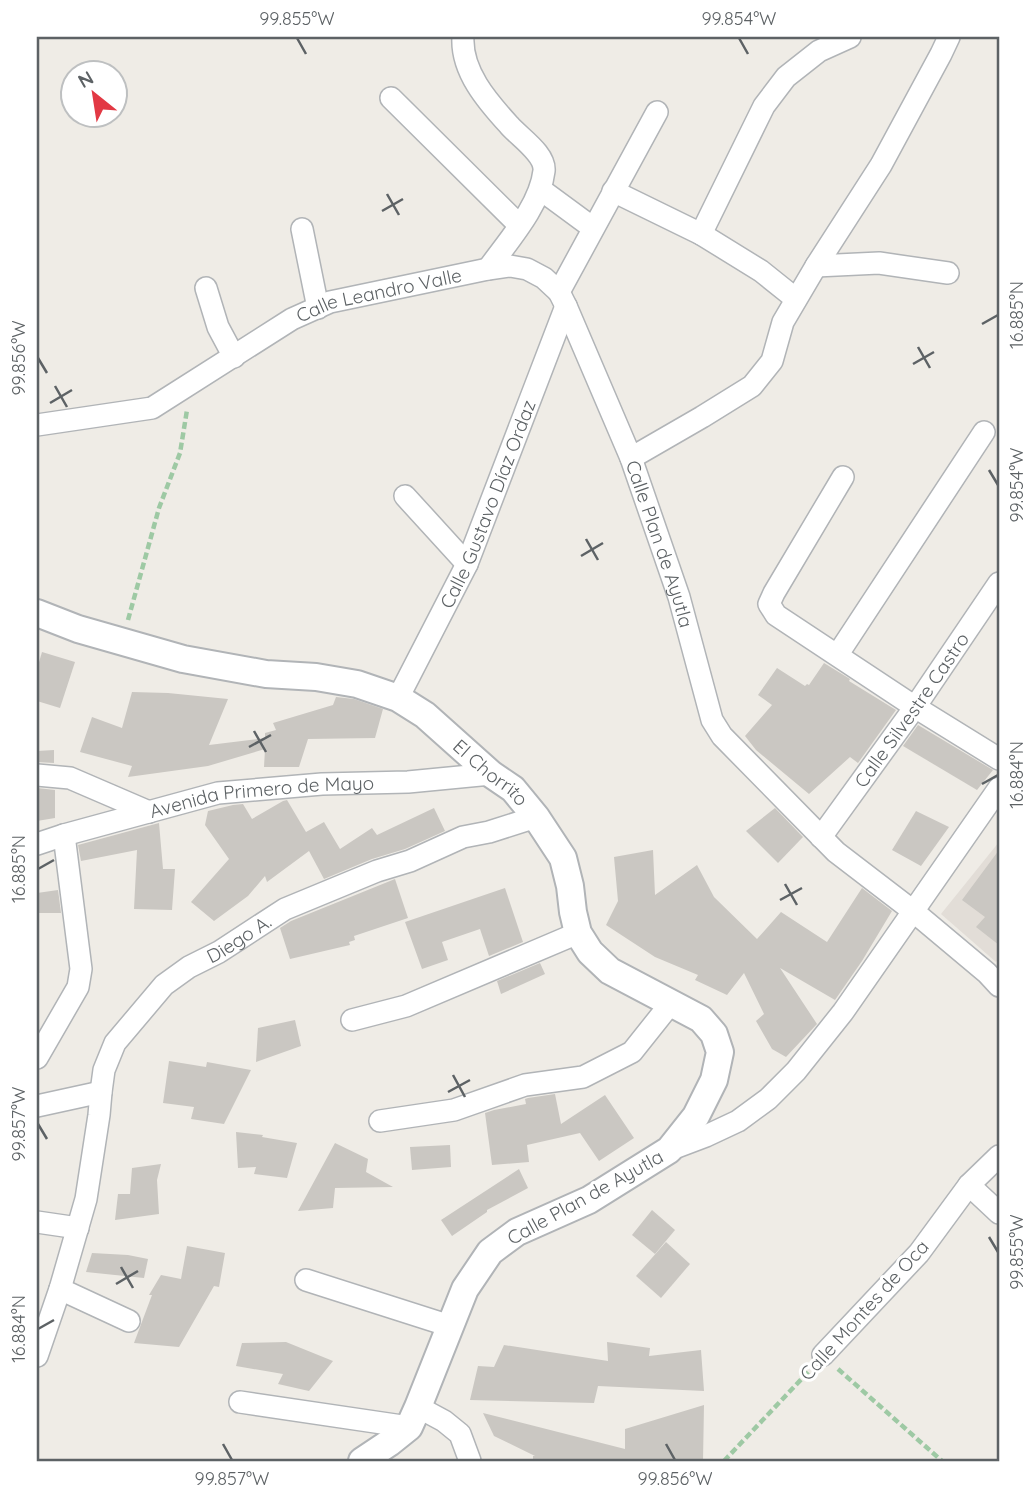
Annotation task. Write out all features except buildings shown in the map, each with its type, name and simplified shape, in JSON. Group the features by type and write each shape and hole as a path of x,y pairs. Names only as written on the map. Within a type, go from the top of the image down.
{"street":[{"path":"463,37 462,50 476,85 509,126 537,153 545,167 540,189 488,269"},
{"path":"701,234 764,106 786,77 819,51 850,37"},
{"name":"Calle Plan de Ayutla","path":"948,37 881,165 783,321 772,361 752,386 631,458 679,597 712,720 722,736 836,852 913,911 999,986"},
{"path":"391,98 519,225"},
{"name":"Calle Gustavo Díaz Ordaz","path":"398,698 467,564 562,299 593,228 657,112"},
{"path":"540,189 593,228"},
{"path":"613,191 701,234 761,271 796,299"},
{"path":"302,229 318,308"},
{"path":"816,266 879,263 948,274"},
{"name":"Calle Leandro Valle","path":"37,425 152,408 292,319 330,303 510,266 527,269 544,278 562,299"},
{"path":"205,288 218,327 233,356"},
{"path":"562,299 631,458"},
{"path":"838,654 984,432"},
{"path":"843,477 769,604 776,615 999,759"},
{"path":"405,496 467,564"},
{"name":"Calle Silvestre Castro","path":"821,837 915,707 999,583"},
{"name":"El Chorrito","path":"37,613 78,629 183,659 265,674 316,677 357,684 398,698 425,715 491,774 513,789 537,817 563,858 578,933 590,952 610,971 701,1019 714,1034 720,1052 714,1080 696,1116 669,1150"},
{"name":"Avenida Primero de Mayo","path":"37,844 218,793 322,784 408,782 491,774"},
{"path":"37,775 70,778 149,812"},
{"name":"Calle Plan de Ayutla","path":"414,1417 465,1289 490,1252 517,1232 589,1199 669,1150 738,1121 768,1099 796,1071 843,1012 999,788"},
{"name":"Diego A.","path":"37,1356 86,1199 104,1070 115,1043 164,985 285,909 463,838 537,817"},
{"path":"37,1058 78,988 81,969 64,835"},
{"path":"352,1020 406,1006 578,933"},
{"path":"380,1121 454,1110 525,1085 583,1077 632,1052 671,1003"},
{"path":"37,1106 101,1091"},
{"name":"Calle Montes de Oca","path":"823,1355 919,1253 969,1185 999,1156"},
{"path":"969,1185 999,1213"},
{"path":"37,1222 78,1228"},
{"path":"306,1280 450,1326"},
{"path":"60,1289 129,1321"},
{"path":"240,1402 444,1421 460,1434 470,1461"},
{"path":"362,1461 389,1443 414,1417"}],"path":[{"path":"123,642 159,508 180,453 191,383"},
{"path":"823,1355 942,1461"},
{"name":"Calle Montes de Oca","path":"724,1461 823,1355"}],"shaded area":[{"path":"999,842 999,958 996,962 941,914"}]}
